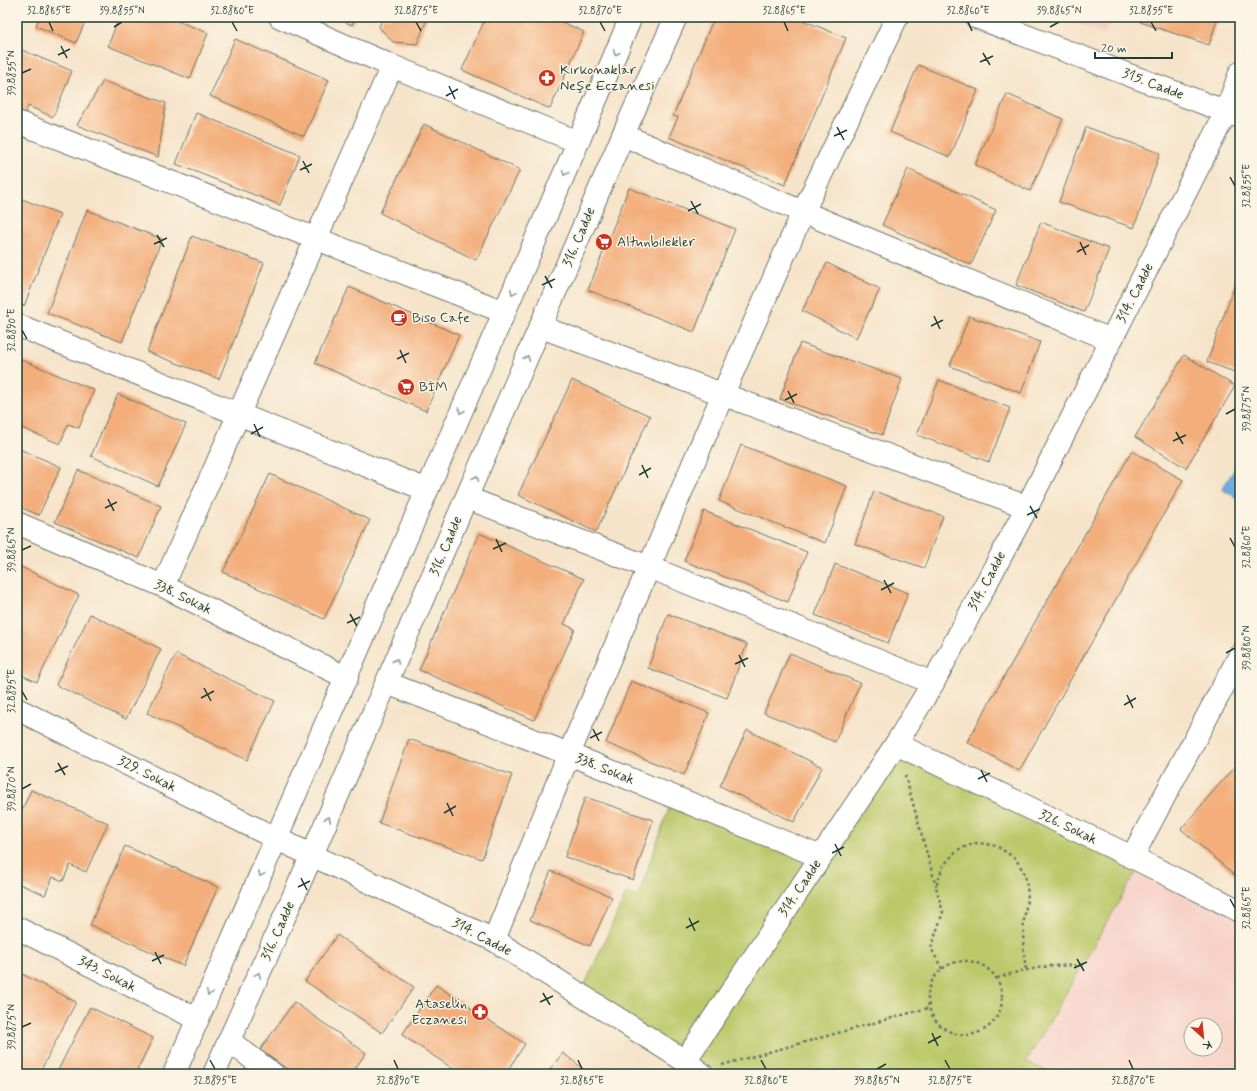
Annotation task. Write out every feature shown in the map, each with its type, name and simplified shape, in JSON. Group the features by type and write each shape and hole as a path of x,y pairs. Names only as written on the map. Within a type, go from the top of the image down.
{"street":[{"path":"280,17 392,66 578,142"},
{"path":"174,1074 347,678 631,17"},
{"name":"316. Cadde","path":"214,1074 312,855 623,135 676,17"},
{"path":"494,940 568,754 723,394 803,212 897,17"},
{"name":"315. Cadde","path":"976,17 1233,114"},
{"path":"163,586 392,66"},
{"name":"314. Cadde","path":"312,855 494,940 695,1069 821,857 896,744 932,683 1027,507 1111,340 1233,114 1240,73"},
{"path":"17,122 504,312"},
{"path":"623,135 803,212 1111,340"},
{"path":"17,325 427,490"},
{"path":"541,327 1027,507"},
{"path":"467,498 649,568 932,683"},
{"name":"338. Sokak","path":"17,523 163,586 347,678"},
{"path":"1132,857 1240,655"},
{"name":"338. Sokak","path":"387,683 568,754 821,857"},
{"name":"329. Sokak","path":"17,709 312,855"},
{"name":"326. Sokak","path":"896,744 1132,857 1240,911"},
{"name":"343. Sokak","path":"17,928 197,1019"},
{"path":"229,1041 273,1074"}],"path":[{"path":"896,744 943,912 932,948 942,969"},
{"path":"936,887 943,866 957,850 975,843 995,845 1015,858 1025,874 1028,894 1024,920 1023,947 1026,970"},
{"path":"969,960 981,964 992,972 996,978 999,982 1002,994 1002,1006 997,1018 988,1028 965,1036 953,1034 942,1028 934,1020 928,1008 927,997 929,984 936,974 945,966 956,961 969,960"},
{"path":"996,978 1026,970 1050,966 1082,965"},
{"path":"695,1069 928,1008"}],"shaded area":[{"path":"1061,17 1111,17 1105,34"},
{"path":"1142,862 1240,911 1240,1074 1053,1074 1026,1062"}],"green space":[{"path":"896,744 1142,862 1026,1062 1053,1074 702,1074 580,995 626,894 638,896 673,797 821,857"}],"water":[{"path":"1240,461 1240,500 1222,489"}],"building":[{"path":"39,17 87,17 76,43 36,26"},
{"path":"119,17 168,17 208,33 190,79 108,46"},
{"path":"334,17 356,17 352,25"},
{"path":"383,17 428,17 417,44 393,42 379,27"},
{"path":"486,17 551,17 584,32 550,109 462,70"},
{"path":"718,17 795,17 846,38 785,185 669,137 678,117 673,116 711,25"},
{"path":"1142,17 1218,17 1209,45 1140,22"},
{"path":"235,39 329,80 304,136 210,96"},
{"path":"17,48 72,71 53,117 28,106 25,114 17,110"},
{"path":"918,65 978,90 950,157 890,132"},
{"path":"103,81 166,103 158,157 77,125"},
{"path":"1007,94 1063,119 1030,191 975,165"},
{"path":"196,113 300,155 280,205 176,164"},
{"path":"424,124 520,170 476,260 380,213"},
{"path":"1086,127 1160,153 1134,228 1059,202"},
{"path":"908,169 996,210 971,265 882,225"},
{"path":"629,188 735,229 694,332 588,290"},
{"path":"17,197 60,214 24,306 17,303"},
{"path":"87,210 162,239 122,342 47,313"},
{"path":"1041,222 1109,249 1084,312 1016,285"},
{"path":"192,236 264,263 219,379 147,352"},
{"path":"827,263 880,289 856,338 802,311"},
{"path":"1240,271 1240,374 1207,362"},
{"path":"349,287 459,335 426,411 315,363"},
{"path":"969,316 1040,342 1021,393 950,366"},
{"path":"800,343 902,379 882,435 780,399"},
{"path":"1184,355 1235,386 1186,468 1135,437"},
{"path":"17,358 94,390 79,428 68,424 60,444 17,426"},
{"path":"572,380 650,416 596,532 518,495"},
{"path":"939,380 1010,408 989,462 917,435"},
{"path":"118,394 186,424 158,486 91,456"},
{"path":"741,445 847,486 825,543 719,501"},
{"path":"17,448 61,467 39,515 17,506"},
{"path":"1132,451 1183,480 1019,771 967,742"},
{"path":"78,470 161,506 139,558 55,522"},
{"path":"270,474 370,520 324,619 223,572"},
{"path":"874,491 943,516 924,568 855,544"},
{"path":"704,511 807,552 788,602 684,561"},
{"path":"479,533 584,579 564,624 575,629 534,720 419,670"},
{"path":"835,564 908,593 888,643 815,615"},
{"path":"17,565 79,595 37,682 17,673"},
{"path":"90,614 161,649 126,719 56,685"},
{"path":"668,614 747,644 727,698 648,668"},
{"path":"790,653 860,683 835,742 764,713"},
{"path":"176,654 275,701 247,760 147,713"},
{"path":"631,681 709,713 684,775 606,743"},
{"path":"747,730 822,767 794,822 720,786"},
{"path":"409,739 512,775 482,859 379,823"},
{"path":"1235,766 1240,770 1240,880 1181,829"},
{"path":"31,790 108,823 86,872 70,865 63,881 53,877 45,895 17,883 17,821"},
{"path":"585,797 653,820 633,880 565,857"},
{"path":"125,846 218,887 183,966 90,925"},
{"path":"551,871 612,897 590,946 530,920"},
{"path":"337,935 414,987 382,1033 305,981"},
{"path":"20,973 76,1002 39,1074 17,1074 17,978"},
{"path":"436,985 525,1044 505,1074 461,1074 402,1035"},
{"path":"294,1002 366,1053 351,1074 294,1074 260,1050"},
{"path":"90,1007 153,1038 135,1074 56,1074"},
{"path":"563,1053 590,1074 546,1074"}],"place":[{"name":"Kırkonaklar Neşe Eczanesi","path":"547,78"},
{"name":"Altunbilekler","path":"604,242"},
{"name":"Biso Cafe","path":"399,318"},
{"name":"BİM","path":"406,387"},
{"name":"Ataselin Eczanesi","path":"480,1012"}]}
